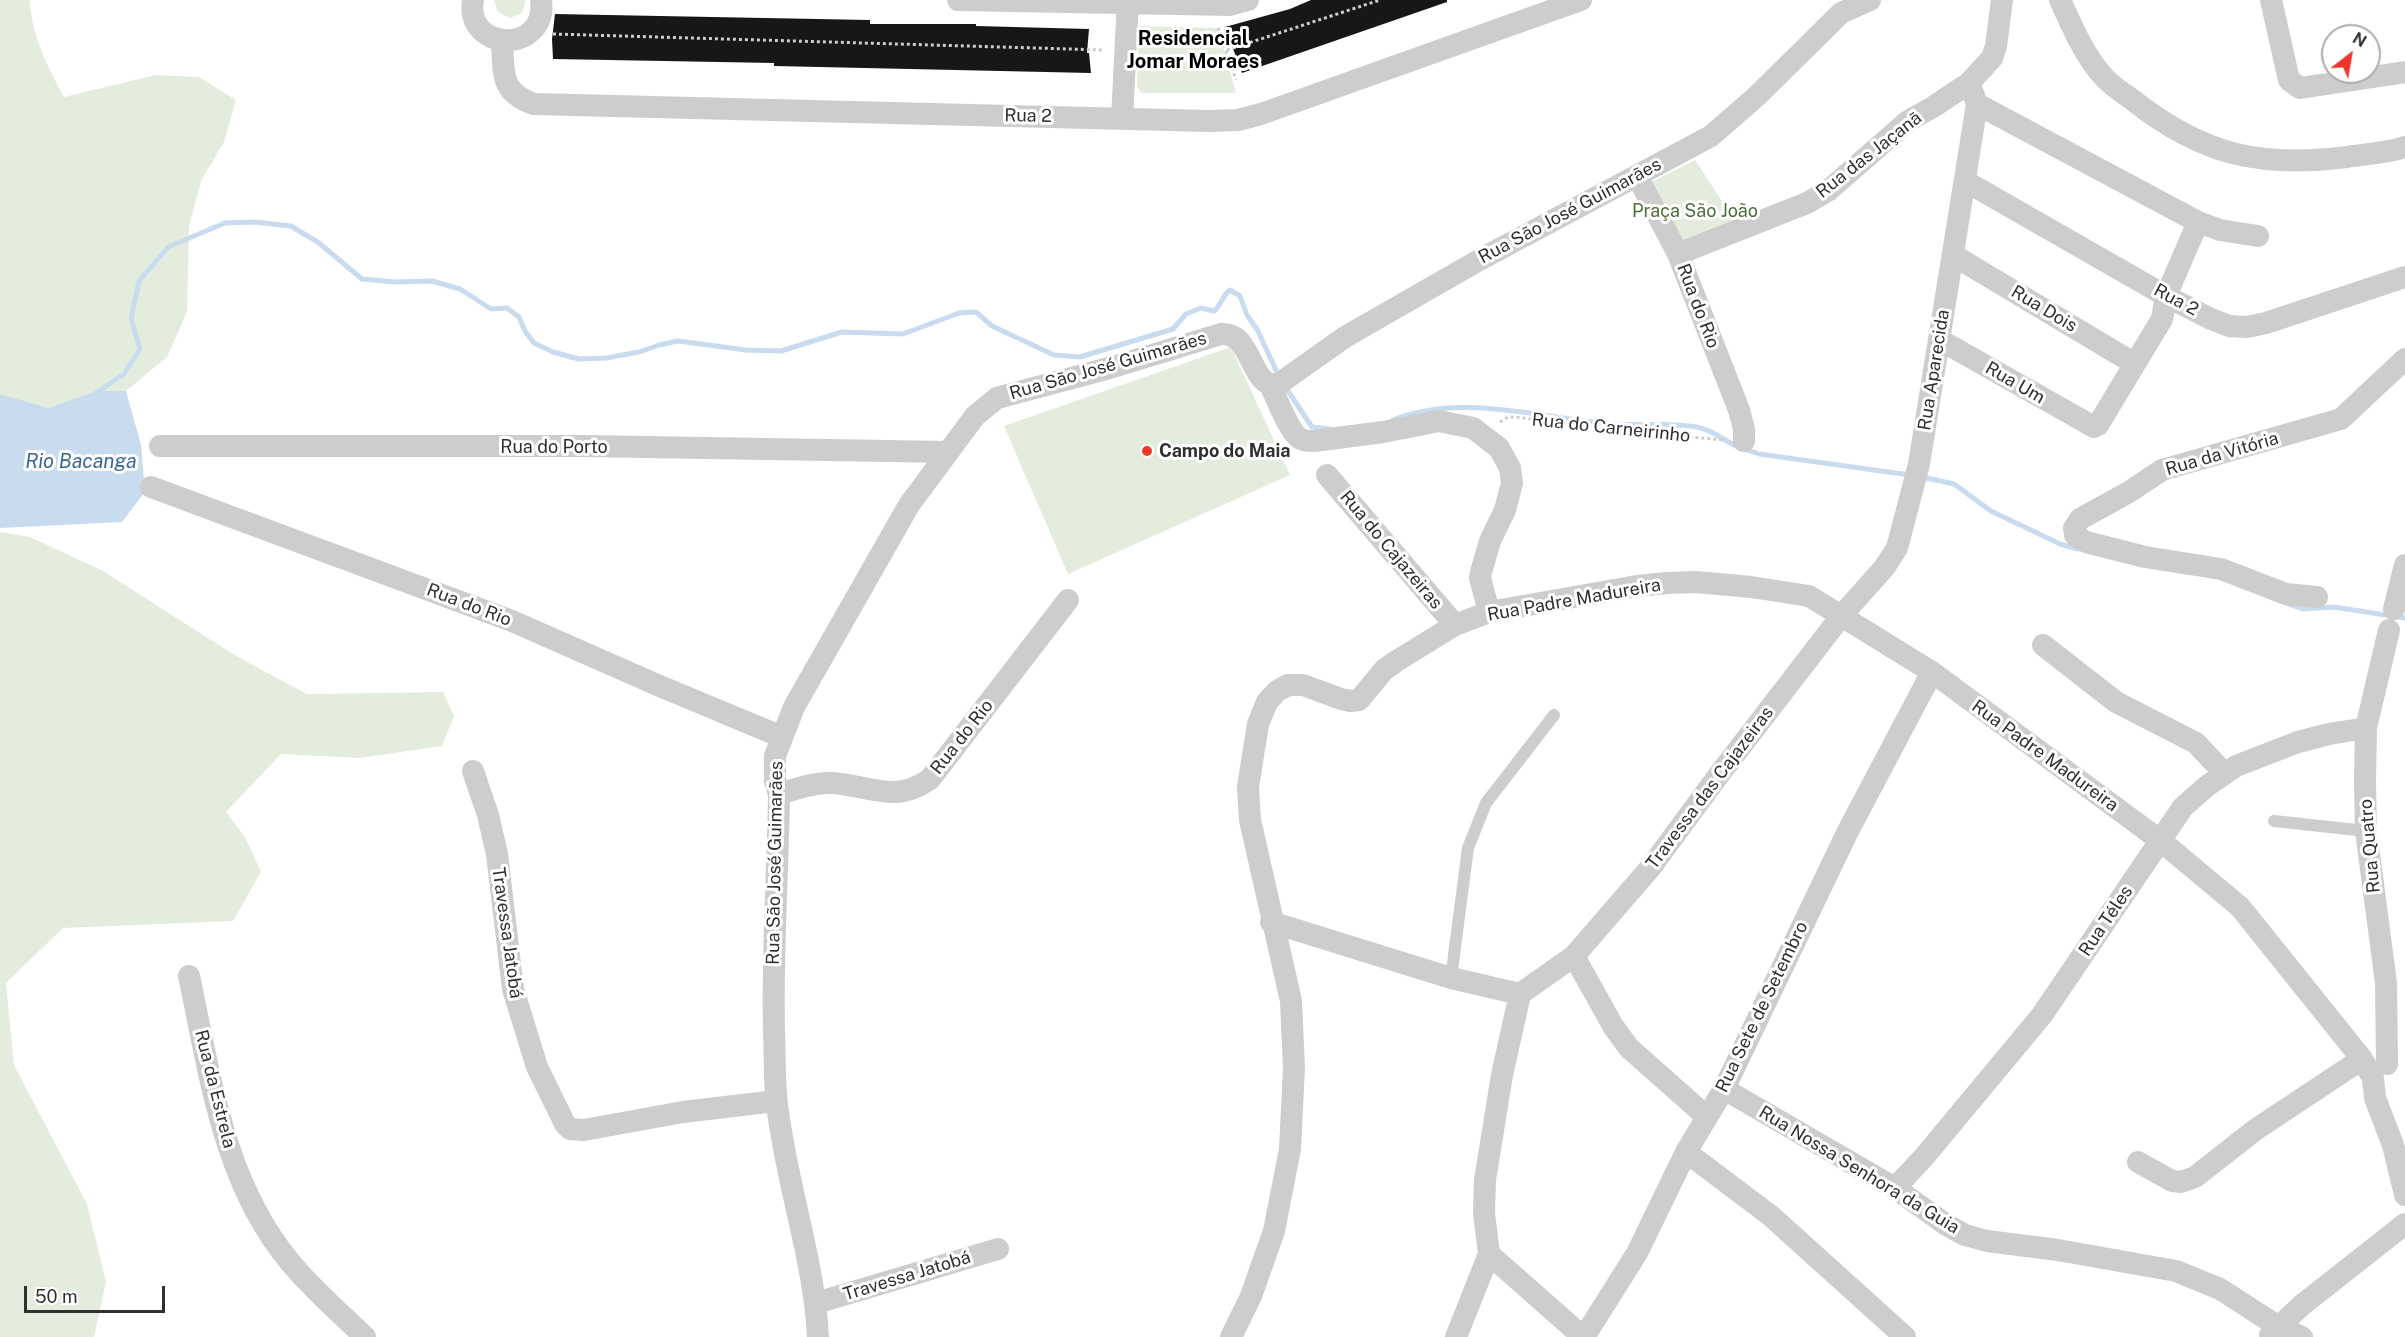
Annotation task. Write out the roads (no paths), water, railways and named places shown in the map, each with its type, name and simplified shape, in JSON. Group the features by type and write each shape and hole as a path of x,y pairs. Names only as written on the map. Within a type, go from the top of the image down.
{"street":[{"path":"473,0 473,15 477,24 483,32 502,41 513,41 531,32 544,12"},
{"path":"958,0 1230,5 1248,0"},
{"name":"Rua 2","path":"502,41 505,82 518,97 534,104 1238,120 1261,114 1581,0"},
{"name":"Rua São José Guimarães","path":"818,1337 811,1268 793,1193 776,1101 774,945 779,794 775,781 775,756 794,707 909,505 975,416 997,398 1113,367 1221,334 1230,334 1239,340 1260,377 1281,380 1345,337 1481,259 1711,136 1841,13 1870,0"},
{"name":"Rua das Jaçanã","path":"1678,254 1822,194 1908,121 1969,83 1992,58 1996,46 2002,0"},
{"path":"2060,0 2078,38 2103,77 2173,129 2203,145 2241,156 2268,160 2329,159 2405,147"},
{"path":"2271,0 2289,80 2300,88 2405,72"},
{"path":"1122,118 1128,2"},
{"path":"1969,83 1977,104 2198,222 2220,230 2258,236"},
{"name":"Rua Aparecida","path":"1842,615 1884,568 1897,548 1919,464 1977,104"},
{"name":"Rua do Rio","path":"1637,176 1678,254 1739,410 1744,429 1744,441"},
{"name":"Rua 2","path":"1965,181 2166,296 2229,326 2247,327 2405,277"},
{"path":"2135,364 2162,319 2166,296 2198,222"},
{"name":"Rua Dois","path":"1953,255 2135,364"},
{"name":"Rua Um","path":"1940,340 2091,426 2098,425 2135,364"},
{"name":"Rua da Vitória","path":"2317,597 2271,589 2221,569 2145,557 2086,542 2075,535 2074,528 2080,519 2129,492 2162,470 2341,419 2405,359"},
{"path":"1281,380 1290,427 1298,437 1305,440 1314,441 1383,432 1439,421 1473,428 1493,442 1510,468 1512,483 1505,510 1490,541 1481,572 1480,578 1489,612"},
{"name":"Rua do Porto","path":"160,446 584,446 948,452"},
{"name":"Rua do Cajazeiras","path":"1327,475 1455,626"},
{"name":"Rua do Rio","path":"152,488 512,621 782,736"},
{"name":"Rua Quatro","path":"2396,1066 2366,831 2366,728 2405,565"},
{"name":"Rua Padre Madureira","path":"1230,1337 1251,1296 1274,1231 1290,1149 1294,1068 1291,1001 1281,950 1271,922 1250,820 1248,787 1258,724 1267,702 1277,691 1288,686 1303,685 1341,699 1350,701 1359,699 1384,670 1455,626 1489,612 1637,586 1696,582 1751,587 1809,596 1932,672 2160,841 2240,907 2362,1059 2373,1078 2375,1098 2392,1145 2404,1191"},
{"name":"Rua do Rio","path":"779,794 830,783 884,793 902,793 917,788 930,779 1068,600"},
{"name":"Travessa das Cajazeiras","path":"1520,994 1574,956 1651,867 1842,615"},
{"path":"2043,645 2116,702 2196,743 2224,773"},
{"name":"Rua Sete de Setembro","path":"1583,1337 1637,1253 1686,1152 1724,1089 1848,831 1932,672"},
{"name":"Rua Téles","path":"1895,1188 1924,1157 2042,1015 2183,807 2224,773 2236,766 2298,742 2366,728"},
{"name":"Travessa Jatobá","path":"473,771 488,814 497,855 513,989 537,1067 564,1124 570,1129 584,1130 683,1112 776,1101"},
{"path":"1271,922 1450,978 1520,994 1502,1075 1485,1180 1484,1213 1489,1254 1456,1337"},
{"path":"1574,956 1613,1026 1629,1048 1707,1117"},
{"name":"Rua da Estrela","path":"189,976 222,1131 251,1200 290,1262 365,1337"},
{"path":"2138,1162 2172,1181 2181,1182 2195,1177 2255,1130 2362,1059 2396,1066"},
{"name":"Rua Nossa Senhora da Guia","path":"1724,1089 1895,1188 1945,1224 1965,1235 1987,1241 2058,1250 2176,1271 2204,1281 2232,1295 2273,1332 2302,1337"},
{"path":"1686,1152 1771,1216 1905,1337"},
{"path":"2273,1332 2302,1305 2405,1224"},
{"name":"Travessa Jatobá","path":"816,1303 998,1248"},
{"path":"1489,1254 1583,1337"}],"lane":[{"path":"1450,978 1468,848 1482,812 1486,803 1554,715"},
{"path":"2274,821 2366,831"}],"water":[{"name":"Rio Bacanga","path":"97,391 126,391 141,445 145,492 122,522 0,528 0,394 48,408"}],"waterway":[{"path":"93,395 124,374 140,349 131,319 139,281 168,247 225,223 254,222 291,226 319,243 362,279 395,282 432,281 460,289 491,309 507,308 519,317 534,343 553,352 579,359 606,358 678,341 746,350 781,351 842,332 903,334 959,313 976,312 992,326 1054,355 1080,357 1173,329 1186,314 1201,308 1214,311 1230,290 1240,296 1247,315 1258,331 1279,377"},
{"path":"1284,385 1312,427 1330,429"},
{"path":"1393,420 1420,412 1447,408 1474,408 1614,424 1692,426 1759,454 1910,475"},
{"path":"1922,477 1954,484 1991,511 2060,544 2078,549"},
{"path":"2288,604 2303,609 2334,607 2405,618"}],"place":[{"name":"Campo do Maia","path":"1147,451"}],"district":[{"name":"Residencial Jomar Moraes","path":"1193,50"}],"park label":[{"name":"Praça São João","path":"1695,211"}]}
